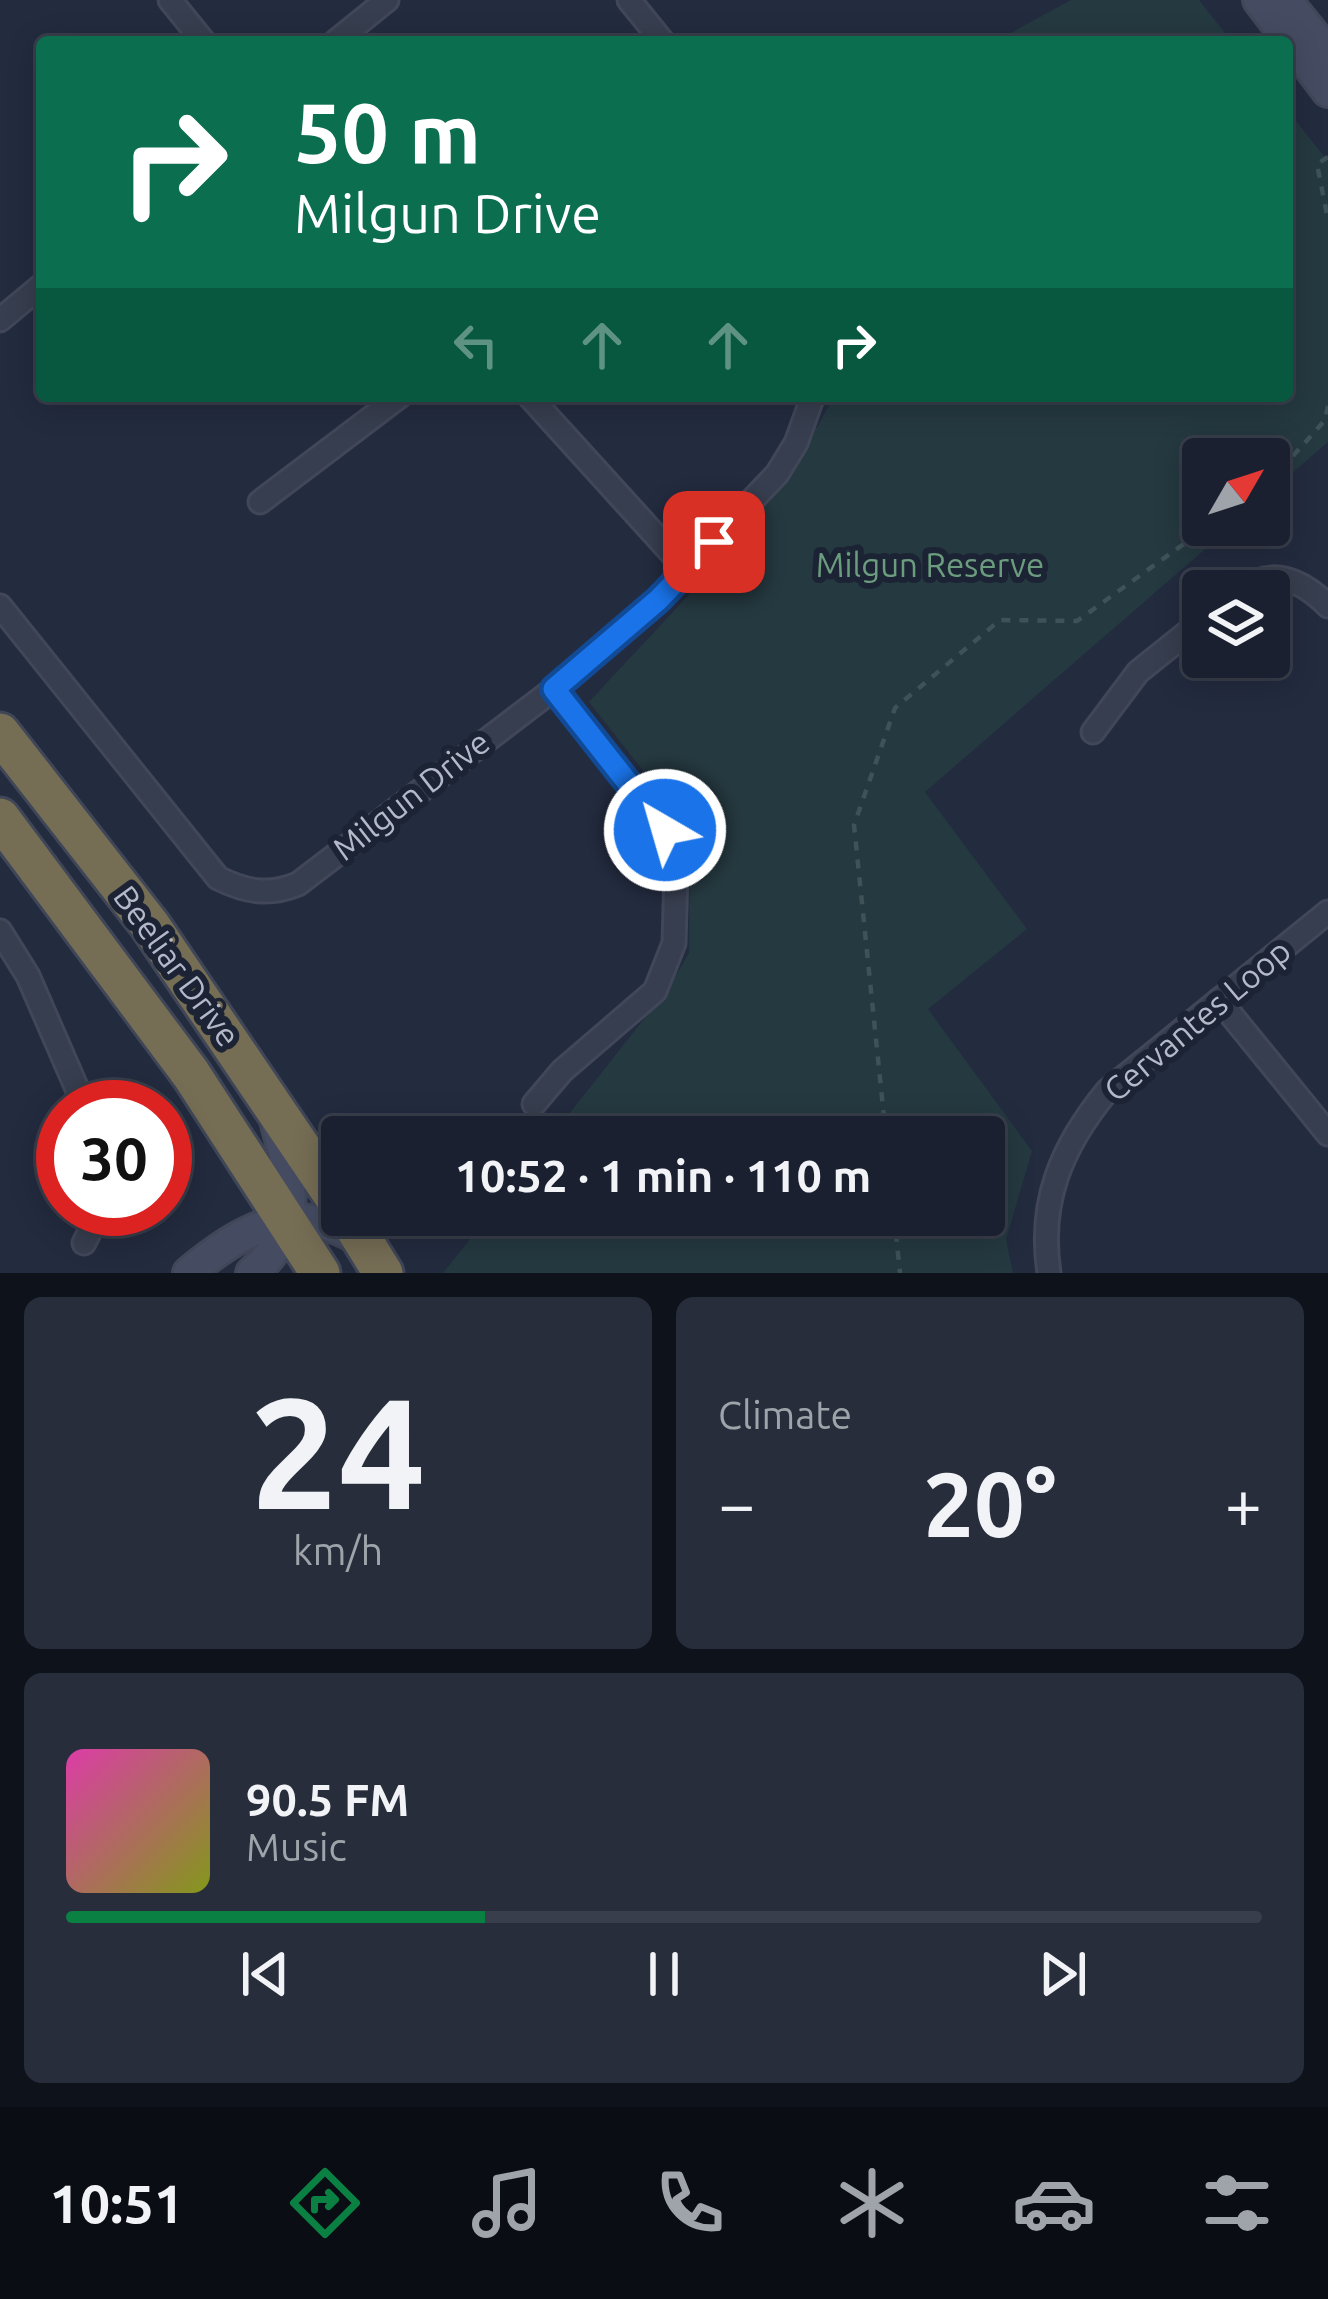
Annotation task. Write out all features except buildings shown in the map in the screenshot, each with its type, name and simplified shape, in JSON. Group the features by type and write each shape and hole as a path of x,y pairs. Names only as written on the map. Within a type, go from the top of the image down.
{"highway":[{"name":"Beeliar Drive","path":"0,733 150,925 321,1176"},
{"name":"Beeliar Drive","path":"0,818 190,1074 320,1273"}],"street":[{"path":"170,0 199,36"},
{"path":"342,36 387,0"},
{"path":"629,0 658,36"},
{"path":"1259,0 1286,36"},
{"path":"1285,0 1328,52"},
{"path":"1293,45 1328,91"},
{"path":"0,320 36,289"},
{"path":"260,502 392,402"},
{"path":"534,402 685,568"},
{"name":"Milgun Drive","path":"0,606 218,878 259,892 298,884 486,736 554,689 658,600 743,515 776,474 796,442 811,402"},
{"path":"1290,579 1306,585 1328,606"},
{"path":"1093,731 1138,672 1182,637"},
{"path":"534,1104 562,1071 655,991 674,943 676,873 665,830 554,689"},
{"name":"Cervantes Loop","path":"1048,1273 1046,1212 1053,1181 1073,1136 1107,1091 1328,912"},
{"path":"0,931 28,976 74,1080"},
{"path":"1219,1000 1328,1134"},
{"path":"252,1273 273,1256 287,1221 288,1162 269,1095"},
{"path":"189,1273 247,1228 287,1221 321,1227"},
{"path":"84,1244 88,1236"}],"path":[{"path":"1328,157 1317,164 1328,220"},
{"path":"1290,459 1325,420 1328,406"},
{"path":"884,1116 854,824 895,708 1000,620 1077,621 1182,545"},
{"path":"896,1236 900,1273"}],"green space":[{"path":"1071,0 1199,0 1227,36 1005,36"},
{"name":"Milgun Reserve","path":"1293,117 1328,161 1328,442 1290,475 1290,438 1182,438 1182,546 1209,546 925,792 1027,929 928,1009 1032,1151 1006,1239 1013,1273 443,1273 472,1236 1005,1236 1005,1116 568,1116 669,987 689,953 690,830 589,702 690,594 783,480 831,402 1293,402"}],"route":[{"path":"665,830 554,689 658,600 714,542"}]}
